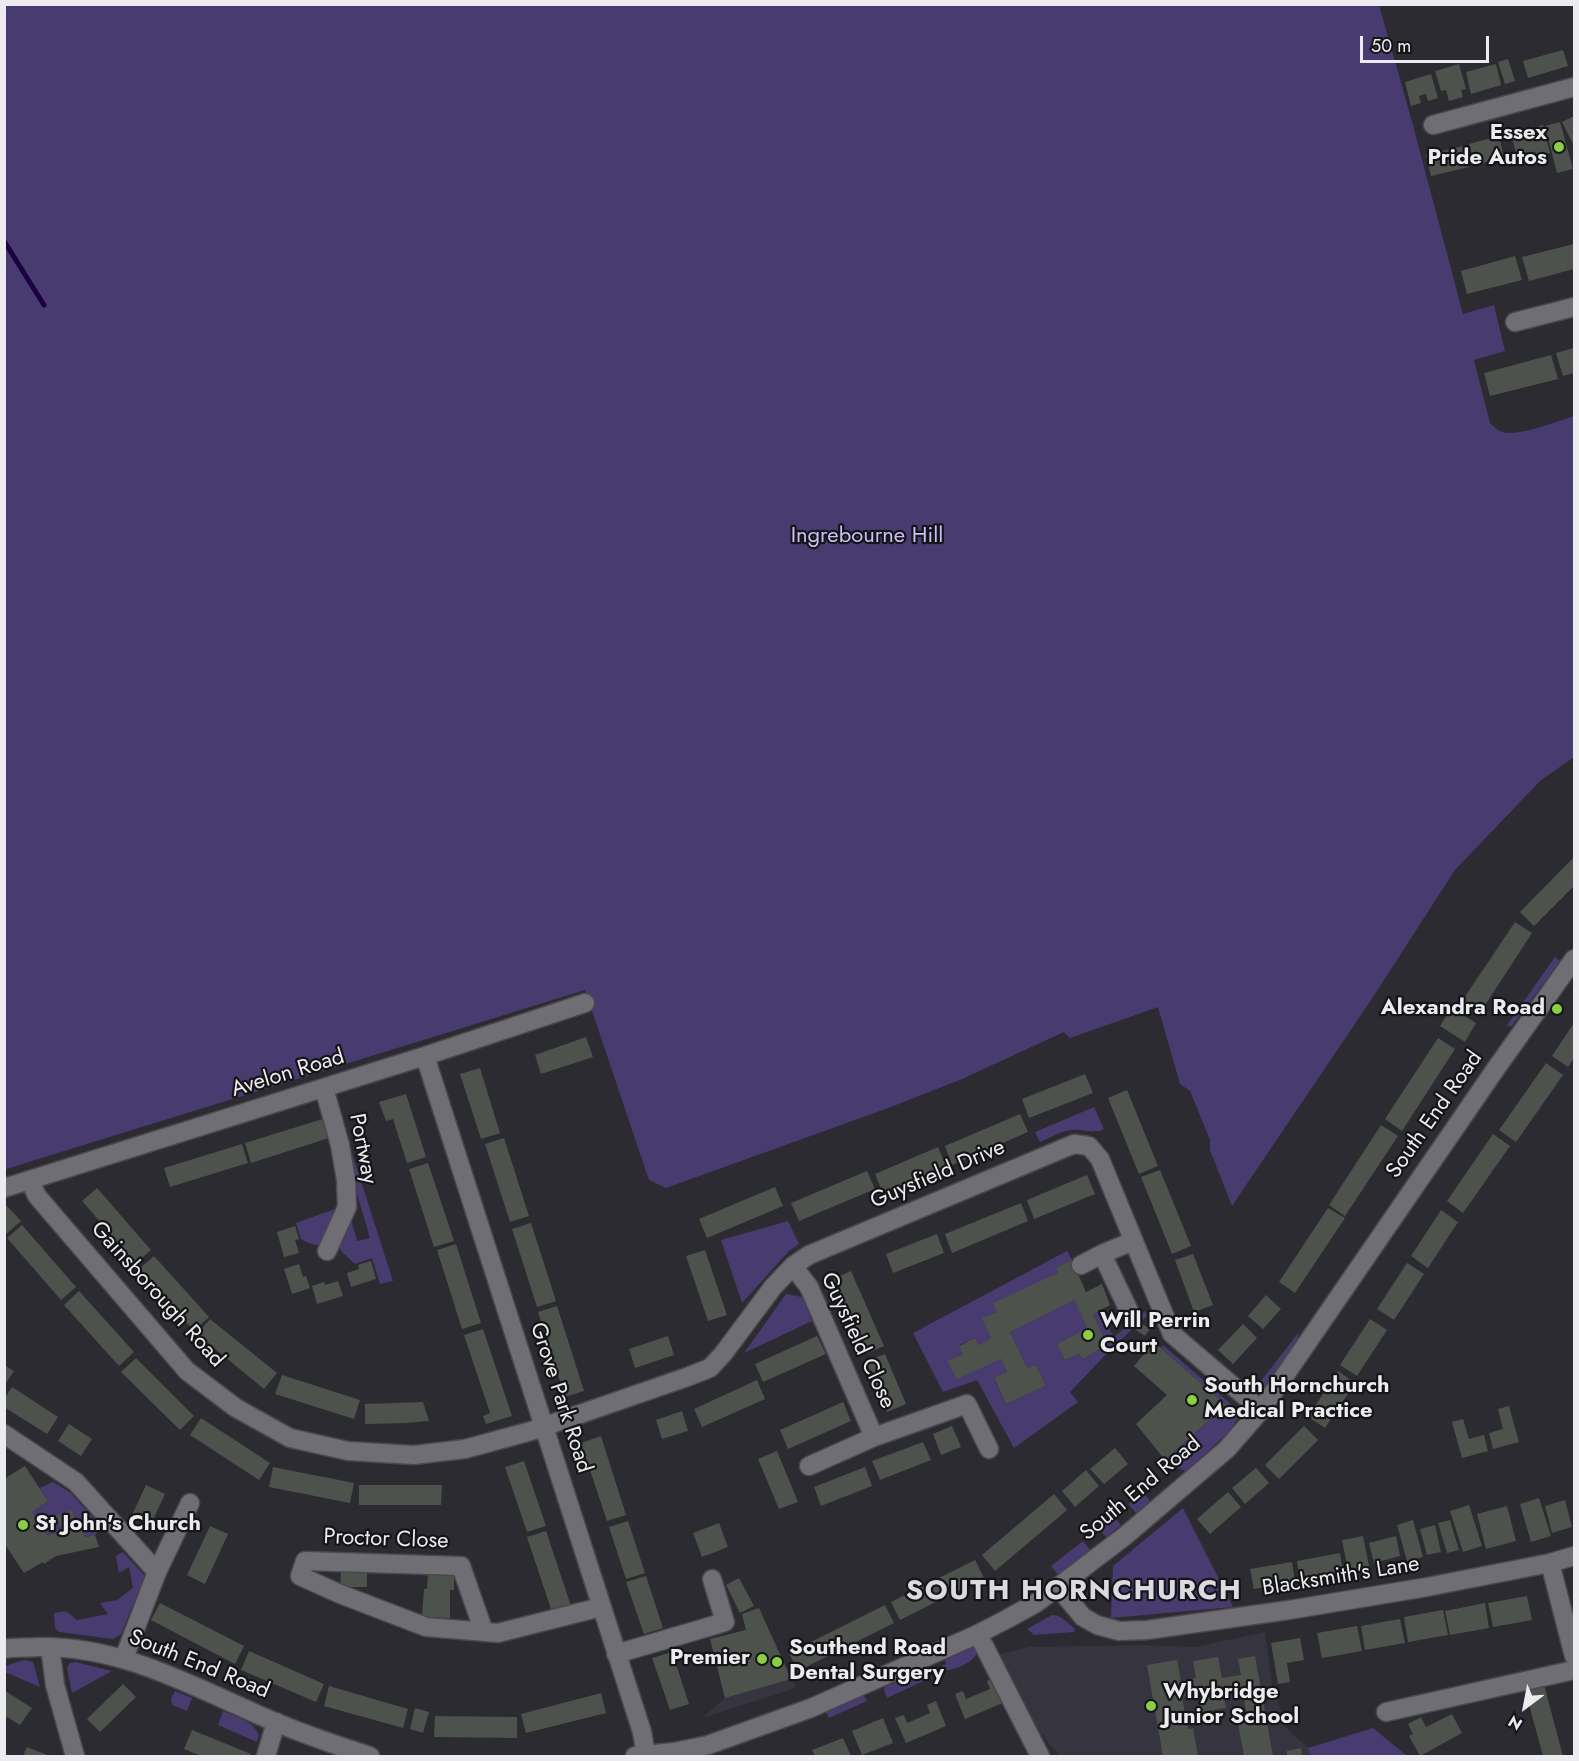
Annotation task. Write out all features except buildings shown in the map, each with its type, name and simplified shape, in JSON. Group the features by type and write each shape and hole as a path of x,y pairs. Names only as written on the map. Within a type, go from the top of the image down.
{"street":[{"path":"1432,124 1575,87"},
{"path":"1515,322 1575,307"},
{"name":"South End Road","path":"640,1756 711,1751 978,1634 1035,1603 1125,1536 1227,1449 1261,1410 1497,1067 1575,959"},
{"name":"Avelon Road","path":"4,1188 425,1056 585,1003"},
{"name":"Grove Park Road","path":"425,1056 642,1732 640,1756"},
{"name":"Portway","path":"324,1088 340,1144 347,1198 347,1207 327,1251"},
{"name":"Guysfield Drive","path":"544,1426 710,1368 773,1287 809,1255 1074,1144 1089,1146 1100,1159 1172,1334 1261,1410"},
{"name":"Gainsborough Road","path":"30,1180 37,1196 187,1371 236,1408 290,1438 348,1451 414,1455 465,1449 544,1426"},
{"path":"1081,1264 1133,1241"},
{"path":"1102,1254 1129,1311"},
{"name":"Guysfield Close","path":"794,1266 809,1287 874,1437"},
{"name":"Guysfield Close","path":"809,1466 874,1437 967,1404 989,1449"},
{"path":"4,1434 76,1482 157,1572"},
{"path":"124,1658 157,1572 190,1503"},
{"name":"Blacksmith's Lane","path":"1058,1587 1083,1617 1097,1625 1119,1631 1137,1630 1289,1610 1427,1587 1551,1563 1575,1556"},
{"name":"Proctor Close","path":"484,1632 461,1566 305,1561 300,1576 426,1627 484,1632 498,1633 601,1607"},
{"path":"1551,1563 1575,1656"},
{"path":"616,1654 725,1622 712,1579"},
{"path":"978,1634 1040,1756"},
{"path":"50,1647 55,1685 75,1756"},
{"name":"South End Road","path":"4,1649 50,1647 88,1650 124,1658 328,1743 370,1756"},
{"path":"1386,1713 1575,1670"},
{"path":"266,1756 276,1722"}],"shaded area":[{"path":"759,1608 796,1688 702,1718 725,1698 710,1639 746,1630 742,1614"},
{"name":"Whybridge Junior School","path":"1265,1632 1272,1685 1287,1729 1308,1748 1311,1756 1059,1756 1035,1726 997,1655 1029,1647 1145,1645 1195,1647"}],"green space":[{"name":"Ingrebourne Hill","path":"5,5 1379,5 1463,314 1494,305 1505,351 1474,360 1490,423 1502,432 1509,433 1538,428 1574,416 1574,757 1540,781 1455,870 1371,1000 1232,1206 1210,1150 1210,1140 1190,1091 1180,1084 1158,1007 1070,1038 1064,1032 962,1079 891,1107 666,1188 649,1180 585,990 6,1169 5,1172"},
{"path":"1555,957 1560,961 1511,1027 1507,1025"},
{"path":"335,1100 393,1281 380,1284 372,1258 355,1264 338,1245 350,1215 357,1241 370,1238 355,1187"},
{"path":"1094,1107 1104,1129 1067,1131 1040,1142 1035,1132"},
{"path":"335,1209 336,1214 323,1242 315,1245 301,1239 296,1223"},
{"path":"788,1221 799,1244 789,1251 742,1303 721,1240"},
{"path":"1067,1251 1072,1260 1056,1268 1058,1273 997,1312 983,1318 991,1338 979,1345 975,1338 959,1345 963,1354 948,1361 957,1378 1001,1359 1007,1372 994,1379 1006,1404 1046,1386 1036,1365 1027,1368 1010,1332 1074,1300 1087,1328 1057,1344 1065,1360 1079,1354 1083,1359 1107,1345 1093,1314 1099,1310 1114,1337 1145,1311 1147,1316 1117,1343 1070,1392 1078,1402 1014,1448 977,1380 943,1392 913,1333"},
{"path":"786,1294 802,1297 812,1321 744,1353"},
{"path":"1299,1332 1295,1347 1262,1390 1257,1386"},
{"path":"1163,1345 1241,1413 1229,1432 1186,1471 1166,1464 1165,1460 1226,1405 1161,1348"},
{"path":"53,1482 71,1493 102,1528 95,1535 85,1537 80,1517 75,1518 72,1510 58,1515 62,1532 47,1535 32,1512 48,1501 40,1488"},
{"path":"1143,1492 1150,1501 1136,1513 1128,1504"},
{"path":"1183,1508 1233,1607 1111,1618 1113,1566"},
{"path":"1113,1516 1121,1525 1106,1537 1098,1528"},
{"path":"1083,1541 1091,1551 1059,1576 1051,1566"},
{"path":"123,1552 145,1576 121,1634 113,1639 59,1632 55,1628 54,1613 66,1611 77,1620 108,1614 100,1603 117,1600 133,1588 129,1567 119,1573 116,1556"},
{"path":"1052,1615 1064,1620 1075,1629 1074,1632 1034,1635 1027,1629"},
{"path":"976,1646 978,1652 964,1665 949,1670 944,1670 941,1666 946,1664 945,1660"},
{"path":"24,1660 33,1662 40,1687 5,1672 5,1666"},
{"path":"75,1662 112,1671 72,1693 67,1668 70,1663"},
{"path":"923,1670 928,1679 887,1698 885,1687"},
{"path":"175,1691 192,1698 187,1711 172,1705 171,1699"},
{"path":"863,1694 867,1701 829,1718 826,1712"},
{"path":"223,1711 253,1726 259,1735 257,1742 218,1725"},
{"path":"1373,1728 1407,1756 1311,1756 1308,1748"}],"waterway":[{"path":"4,241 44,305"}],"place":[{"name":"Essex Pride Autos","path":"1559,147"},
{"name":"Alexandra Road","path":"1557,1009"},
{"name":"Will Perrin Court","path":"1088,1335"},
{"name":"South Hornchurch Medical Practice","path":"1192,1400"},
{"name":"St John's Church","path":"23,1525"},
{"name":"Premier","path":"762,1659"},
{"name":"Southend Road Dental Surgery","path":"777,1662"},
{"name":"Whybridge Junior School","path":"1151,1706"}],"district":[{"name":"SOUTH HORNCHURCH","path":"1074,1592"}]}
